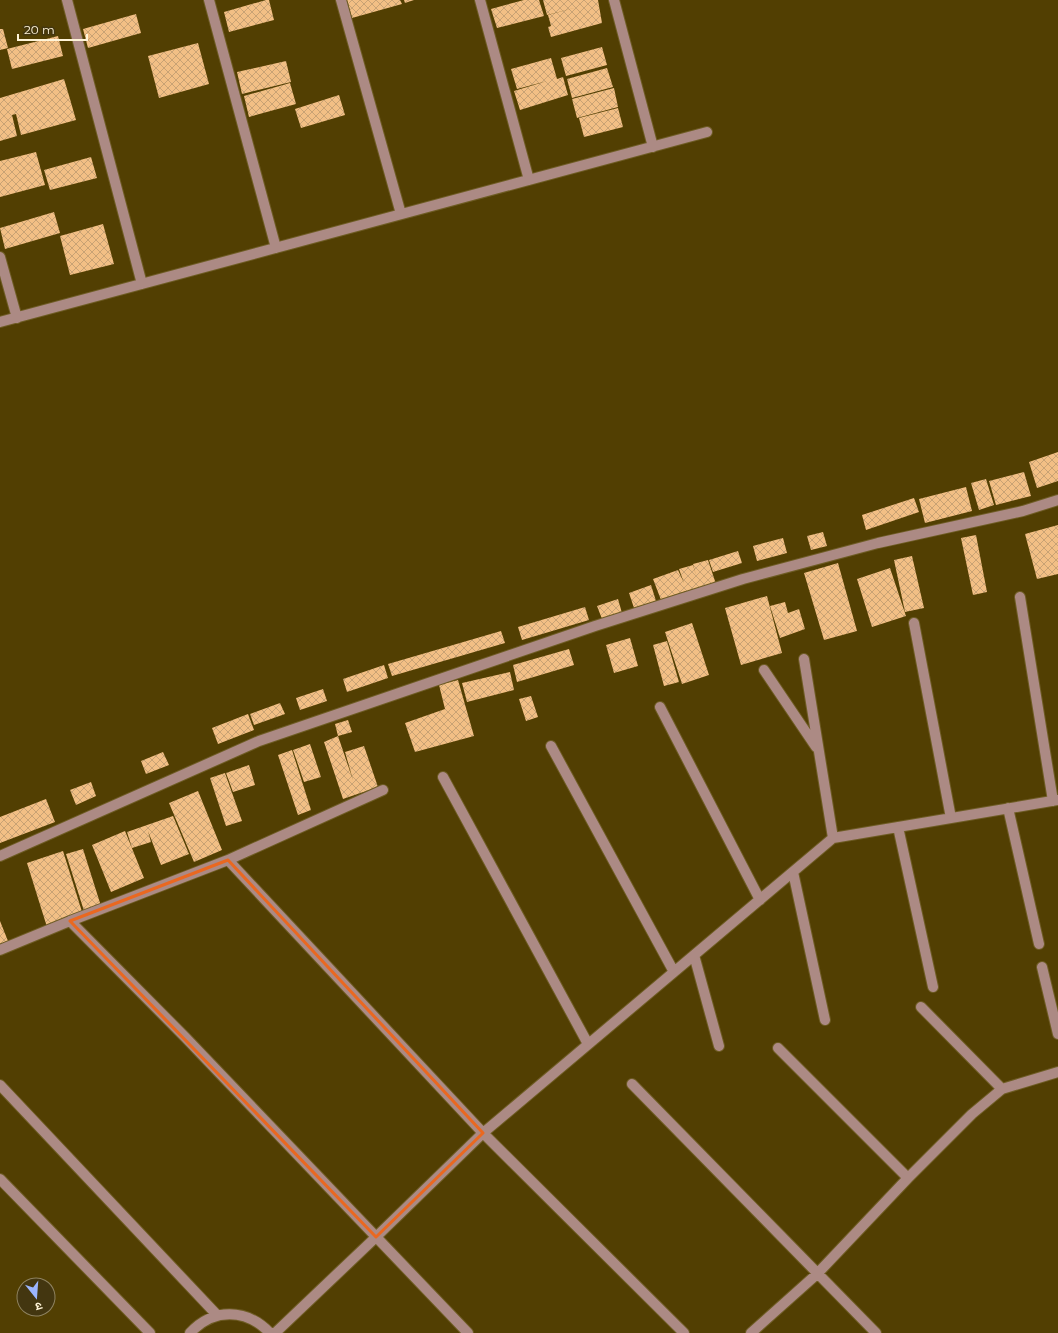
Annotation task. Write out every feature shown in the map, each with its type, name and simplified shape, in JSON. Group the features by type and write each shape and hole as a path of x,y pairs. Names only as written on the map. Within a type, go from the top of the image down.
{"street":[{"path":"67,0 142,284"},
{"path":"208,0 276,248"},
{"path":"340,0 401,214"},
{"path":"480,0 528,180"},
{"path":"614,0 652,146"},
{"path":"0,322 707,132"},
{"path":"0,257 17,318"},
{"path":"0,856 259,741 588,629 743,579 878,543 1023,511 1058,500"},
{"path":"275,1333 483,1133 833,838 1056,800 1020,597"},
{"path":"914,622 951,818"},
{"path":"804,658 833,838"},
{"path":"764,670 818,750"},
{"path":"660,707 760,900"},
{"path":"551,746 674,972"},
{"path":"443,777 588,1044"},
{"path":"0,950 70,921 228,860 383,790"},
{"path":"1008,808 1039,944"},
{"path":"898,827 933,987"},
{"path":"228,860 483,1133 684,1333"},
{"path":"793,872 825,1020"},
{"path":"70,921 185,1037 468,1333"},
{"path":"694,955 719,1046"},
{"path":"1042,967 1056,1016 1058,1034"},
{"path":"921,1007 1002,1089"},
{"path":"778,1048 908,1178"},
{"path":"751,1333 817,1274 908,1178 972,1114 1002,1089 1058,1072"},
{"path":"632,1084 876,1333"},
{"path":"0,1085 218,1315"},
{"path":"0,1179 150,1333"},
{"path":"190,1333 203,1321 218,1315 233,1314 248,1317 262,1324 270,1333"}],"highlighted area":[{"path":"228,860 483,1133 376,1237 70,921"}],"building":[{"path":"269,0 274,20 229,32 224,12"},
{"path":"347,0 400,0 402,4 352,18"},
{"path":"404,0 414,0 405,3"},
{"path":"524,0 539,0 544,16 497,28 491,9"},
{"path":"543,0 598,0 602,23 551,37 548,27 551,26 548,15 578,7 547,15"},
{"path":"136,14 141,33 88,48 83,29"},
{"path":"0,29 3,29 8,48 0,50"},
{"path":"58,36 63,56 12,69 7,49"},
{"path":"198,43 209,84 159,98 148,56"},
{"path":"602,47 607,65 566,76 561,58"},
{"path":"551,58 557,79 563,77 568,95 520,110 514,91 547,81 517,89 511,69"},
{"path":"286,61 291,82 242,94 237,72"},
{"path":"607,68 613,87 572,98 567,79"},
{"path":"64,79 76,120 21,135 16,114 12,115 17,136 0,141 0,98"},
{"path":"290,83 296,104 249,117 244,96"},
{"path":"614,88 618,107 577,118 572,99"},
{"path":"339,95 345,115 301,128 295,109"},
{"path":"618,108 623,127 584,137 579,118"},
{"path":"36,152 45,185 0,197 0,161"},
{"path":"91,157 97,178 50,190 44,170"},
{"path":"54,212 60,233 5,249 0,228"},
{"path":"103,224 114,264 70,275 60,236"},
{"path":"1058,452 1058,481 1037,488 1029,462"},
{"path":"1024,472 1031,496 996,505 989,481"},
{"path":"986,479 994,505 979,510 971,483"},
{"path":"966,487 972,511 925,523 919,499"},
{"path":"914,498 919,512 866,530 862,515"},
{"path":"1058,525 1058,574 1037,579 1025,534"},
{"path":"823,532 827,546 811,550 807,536"},
{"path":"976,535 987,592 973,595 961,538"},
{"path":"783,538 787,553 757,561 753,546"},
{"path":"738,551 742,563 713,572 709,560"},
{"path":"912,556 924,608 905,612 894,560"},
{"path":"708,560 716,584 701,589 701,587 686,591 661,600 653,579 678,570 684,583 679,569 693,565 696,575 693,564"},
{"path":"838,563 857,631 824,640 804,573"},
{"path":"890,568 906,616 872,627 857,579"},
{"path":"651,585 656,601 634,608 629,593"},
{"path":"767,596 782,653 741,665 725,608"},
{"path":"618,599 622,613 602,619 597,606"},
{"path":"785,602 788,613 799,609 805,629 780,638 770,606"},
{"path":"585,607 589,620 522,640 518,627"},
{"path":"692,623 709,675 682,684 665,632"},
{"path":"501,631 505,643 392,676 388,664"},
{"path":"630,638 638,666 614,673 606,645"},
{"path":"667,641 679,682 664,686 653,645"},
{"path":"569,649 574,665 517,682 513,665"},
{"path":"384,665 388,678 347,692 343,679"},
{"path":"510,672 514,690 467,702 462,683"},
{"path":"458,680 474,736 415,752 405,723 445,709 439,685"},
{"path":"323,689 327,701 300,710 296,698"},
{"path":"531,696 538,717 526,721 519,699"},
{"path":"280,703 285,714 254,725 250,714"},
{"path":"248,714 254,730 218,744 212,728"},
{"path":"348,720 352,732 338,736 335,724"},
{"path":"338,736 353,780 345,752 364,746 378,787 343,799 324,742"},
{"path":"310,744 321,777 304,782 293,750"},
{"path":"292,750 311,810 298,815 278,755"},
{"path":"163,752 169,765 146,774 141,761"},
{"path":"249,765 255,785 233,792 226,773"},
{"path":"225,773 242,821 226,826 210,778"},
{"path":"91,782 96,796 76,805 70,790"},
{"path":"198,791 222,850 194,862 169,803"},
{"path":"46,799 55,822 0,843 0,817"},
{"path":"173,816 189,854 161,865 148,831 151,842 132,848 127,832"},
{"path":"125,831 144,878 111,892 92,845"},
{"path":"83,849 101,906 84,911 66,854"},
{"path":"63,851 83,915 47,927 27,863"},
{"path":"0,921 8,941 0,944"}]}
